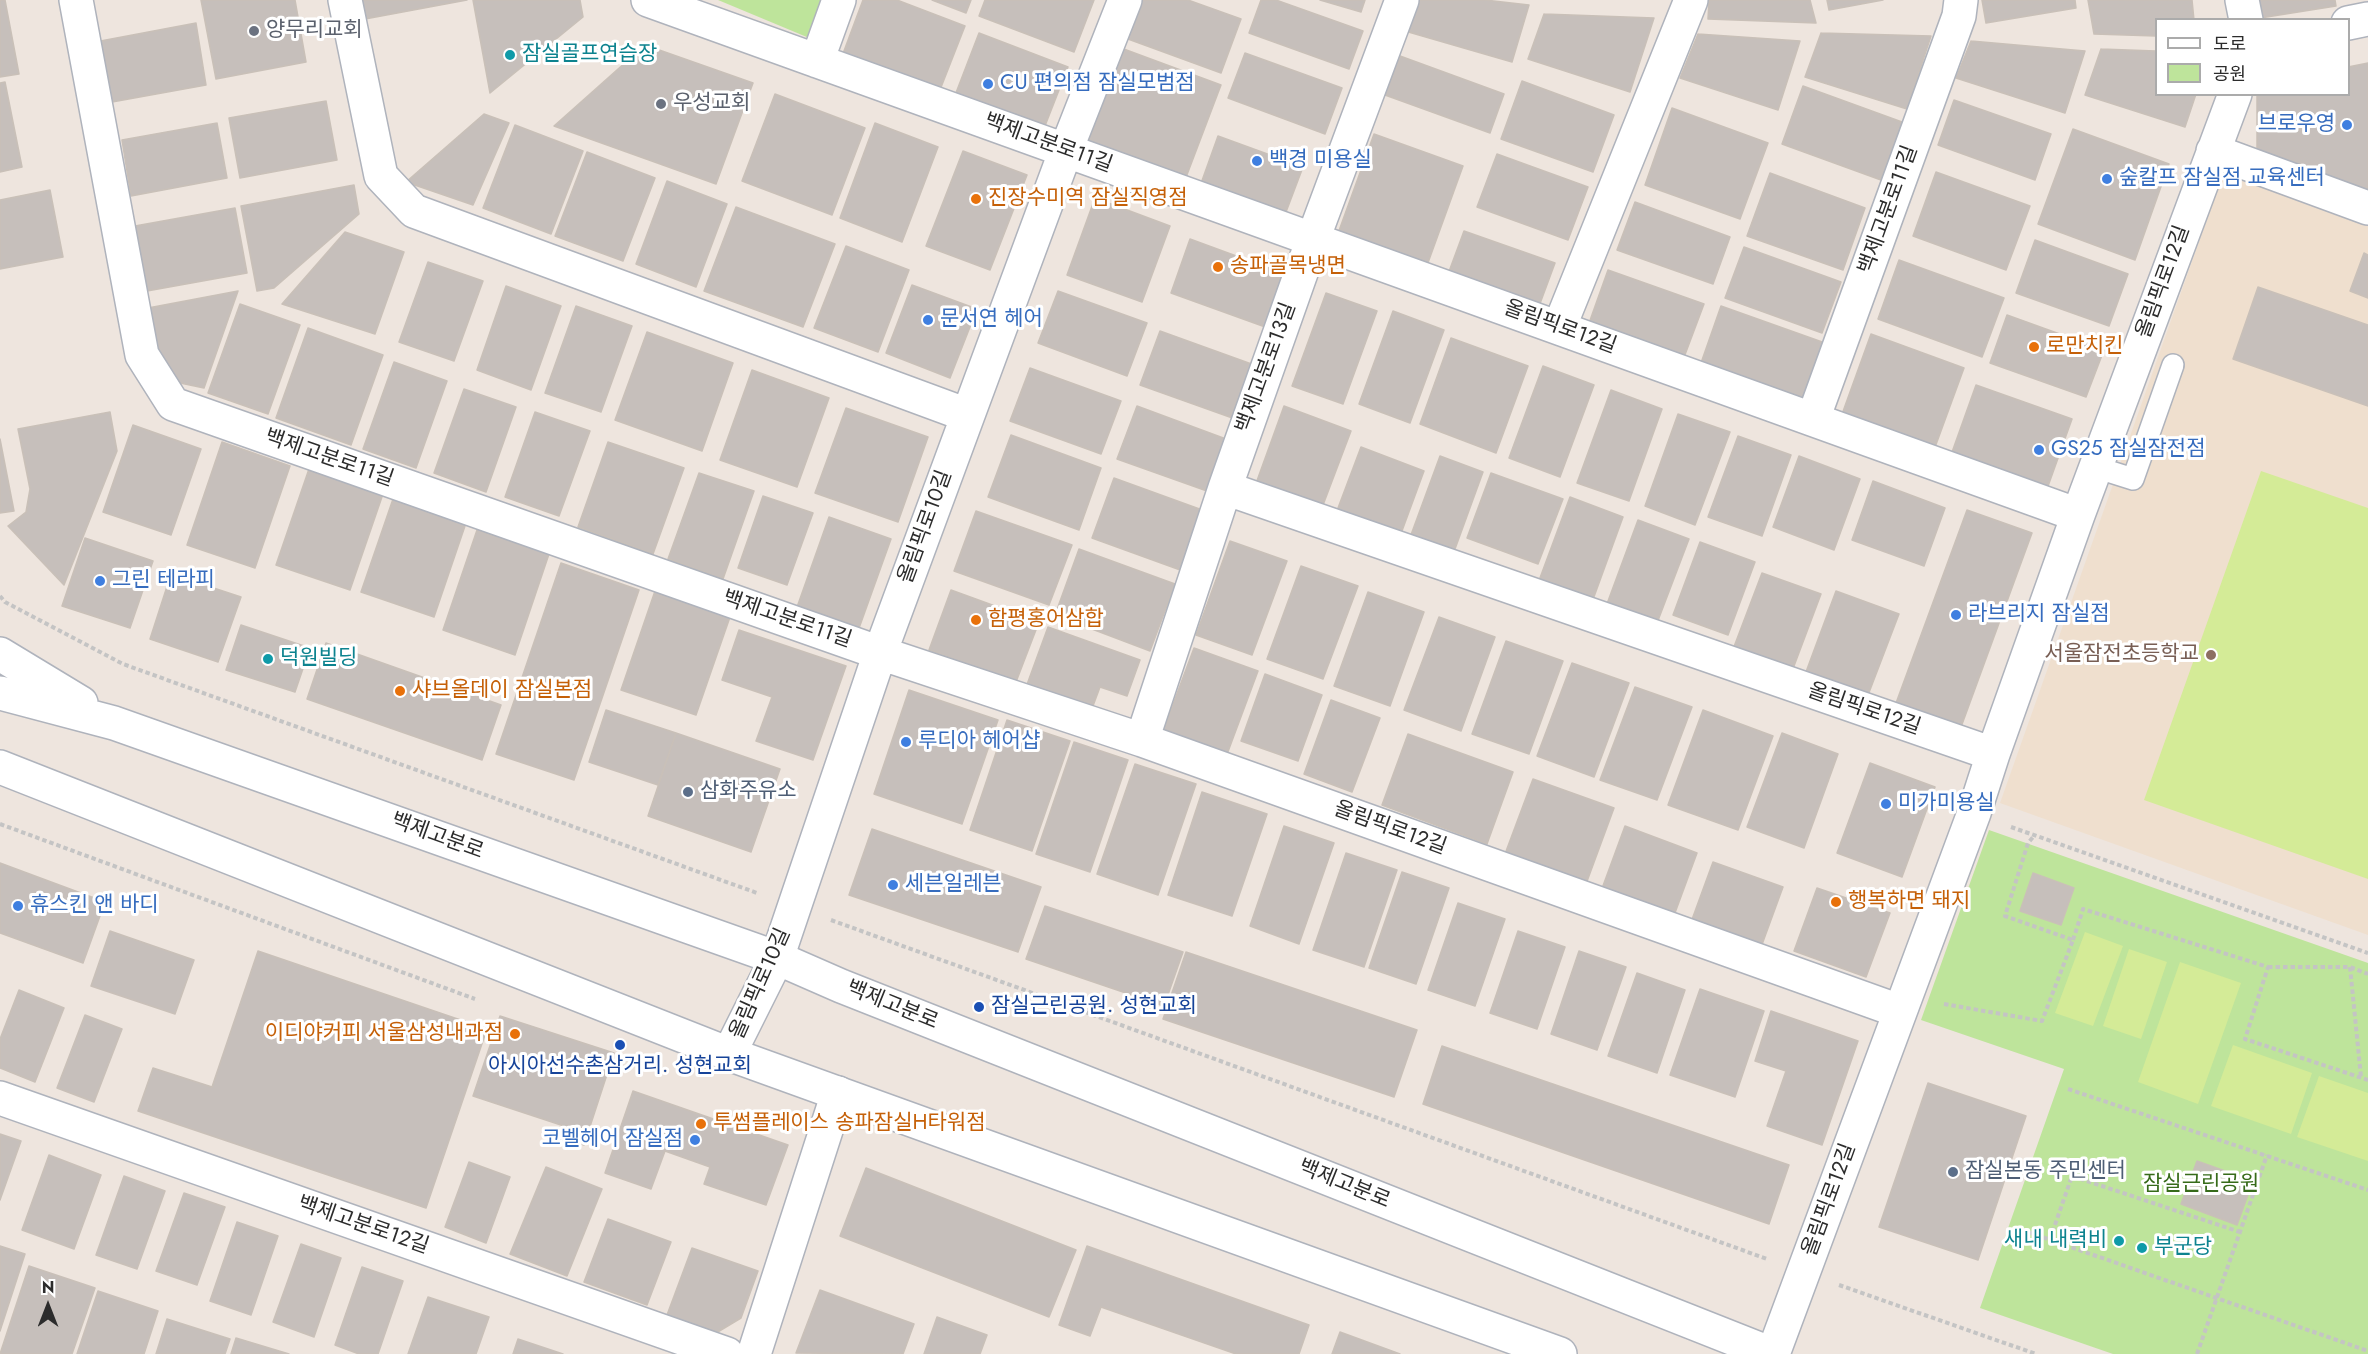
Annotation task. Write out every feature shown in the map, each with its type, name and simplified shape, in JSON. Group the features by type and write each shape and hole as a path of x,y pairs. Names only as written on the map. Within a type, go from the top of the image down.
{"street":[{"name":"백제고분로11길","path":"76,0 142,355 173,404 880,653"},
{"path":"345,0 381,176 414,211 967,415"},
{"name":"백제고분로11길","path":"648,0 1313,239"},
{"path":"817,61 839,0"},
{"name":"올림픽로10길","path":"729,1054 777,958 880,653 1066,150 1125,0"},
{"name":"백제고분로13길","path":"1142,740 1225,488 1313,239 1402,0"},
{"path":"1559,328 1691,0"},
{"name":"백제고분로11길","path":"1813,419 1959,16 1961,0"},
{"path":"2242,0 2246,18"},
{"path":"2350,23 2368,19"},
{"name":"올림픽로12길","path":"1772,1354 1974,813 2078,514 2234,96"},
{"path":"2213,151 2368,208"},
{"name":"올림픽로12길","path":"1313,239 2078,514"},
{"name":"올림픽로12길","path":"1225,488 1993,754"},
{"name":"올림픽로12길","path":"880,653 1142,740 1902,1003"},
{"path":"0,654 114,723"},
{"name":"백제고분로","path":"0,693 114,723 777,958 853,991 1772,1354"},
{"path":"0,767 729,1054 1560,1354"},
{"path":"754,1354 838,1093"},
{"name":"백제고분로12길","path":"0,1098 727,1354"}],"lane":[{"path":"2096,467 2133,478 2173,365"}],"path":[{"path":"0,596 4,602 123,664 1803,1272 2036,1354"},
{"path":"1974,813 2368,953"},
{"path":"2034,836 2028,843 2005,916 2073,940"},
{"path":"1902,1003 2042,1021 2083,909 2268,967 2350,968 2368,974"},
{"path":"2268,967 2245,1039 2368,1080"},
{"path":"2350,968 2361,1078"},
{"path":"2068,1089 2368,1190"},
{"path":"2197,1354 2267,1155"},
{"path":"2050,1239 2072,1176 2240,1232"},
{"path":"2022,1230 2368,1351"}],"shaded area":[{"name":"서울잠전초등학교","path":"2224,171 2368,223 2368,935 2000,803"}],"green space":[{"path":"718,0 828,0 814,40"},
{"path":"2261,471 2368,508 2368,879 2144,800"},
{"name":"잠실근린공원","path":"1989,830 2368,963 2368,1354 2113,1354 1980,1308 2064,1069 1921,1020"},
{"path":"2085,932 2123,946 2093,1026 2055,1013"},
{"path":"2129,949 2167,962 2141,1039 2103,1026"},
{"path":"2180,962 2241,983 2198,1104 2138,1082"},
{"path":"2233,1045 2312,1073 2291,1134 2211,1106"},
{"path":"2319,1076 2368,1093 2368,1161 2297,1137"}],"building":[{"path":"0,0 5,0 19,74 0,77"},
{"name":"양무리교회","path":"201,0 295,0 306,62 216,79"},
{"path":"361,0 467,0 365,19"},
{"name":"잠실골프연습장","path":"473,0 580,0 583,17 490,93"},
{"path":"863,0 897,0 965,26 938,95 841,59"},
{"path":"932,0 971,0 966,13"},
{"path":"985,0 1094,0 1074,52 979,16"},
{"path":"1142,0 1188,0 1241,19 1221,73 1128,39"},
{"path":"1261,0 1276,0 1363,31 1349,69 1249,33"},
{"path":"1320,0 1365,0 1361,12"},
{"path":"1418,0 1485,0 1529,5 1512,62 1405,31"},
{"path":"1709,0 1810,0 1816,23 1708,19"},
{"path":"1827,0 1883,0 1829,10"},
{"path":"1982,0 2075,0 2076,8 1986,23"},
{"path":"2088,0 2192,0 2194,18 2155,18 2155,36 2094,34"},
{"path":"2251,0 2335,0 2336,6 2254,18"},
{"path":"1544,14 1654,18 1630,92 1528,59"},
{"path":"196,23 206,85 101,104 90,43"},
{"path":"979,33 1068,67 1043,131 954,98"},
{"path":"1821,33 1931,36 1907,109 1805,77"},
{"path":"1698,34 1800,41 1778,110 1680,78"},
{"path":"1971,41 2085,51 2065,113 1956,78"},
{"name":"우성교회","path":"645,45 753,83 716,184 554,126"},
{"path":"1121,48 1221,85 1185,180 1086,144"},
{"path":"2101,49 2155,51 2155,96 2195,96 2185,127 2085,95"},
{"path":"1245,53 1342,88 1325,134 1228,98"},
{"path":"1400,56 1504,94 1490,133 1385,95"},
{"path":"2368,63 2368,192 2257,154 2257,96 2350,96 2350,67"},
{"path":"1522,81 1614,115 1593,172 1501,139"},
{"path":"5,82 22,167 0,172 0,83"},
{"path":"1803,86 1902,122 1881,180 1782,144"},
{"path":"775,94 865,128 832,215 742,181"},
{"path":"1954,100 2051,134 2035,180 1938,145"},
{"path":"326,101 337,160 240,178 229,118"},
{"path":"1672,108 1768,143 1740,219 1645,185"},
{"path":"484,114 509,123 473,205 406,182"},
{"path":"217,123 227,178 131,196 122,140"},
{"path":"875,123 938,147 902,242 840,218"},
{"path":"515,125 583,151 551,234 483,208"},
{"path":"2073,129 2169,164 2135,260 2038,224"},
{"path":"1374,134 1463,166 1425,271 1336,239"},
{"path":"1218,136 1303,167 1283,220 1199,189"},
{"path":"963,151 1027,175 990,270 926,246"},
{"path":"587,152 655,178 623,261 555,236"},
{"path":"1497,154 1588,187 1568,240 1477,207"},
{"path":"1936,172 2030,206 2006,270 1913,236"},
{"path":"1770,173 1865,208 1843,270 1747,236"},
{"path":"667,181 727,204 696,287 636,264"},
{"path":"354,185 359,214 274,288 257,291 241,206"},
{"path":"50,190 63,257 0,269 0,200"},
{"path":"1095,198 1170,226 1142,302 1067,275"},
{"path":"1635,202 1730,237 1713,284 1617,250"},
{"path":"736,207 835,244 803,327 704,291"},
{"path":"235,208 247,273 147,291 135,226"},
{"path":"1464,231 1555,263 1538,309 1447,277"},
{"path":"345,232 404,252 375,334 282,304"},
{"path":"1190,239 1288,275 1268,328 1171,293"},
{"path":"2035,240 2128,274 2109,326 2016,293"},
{"path":"846,246 909,270 878,352 814,328"},
{"path":"1744,247 1841,282 1822,333 1725,298"},
{"path":"2364,253 2368,255 2368,298 2350,291"},
{"path":"1899,260 2004,298 1982,357 1878,319"},
{"path":"428,262 483,281 454,361 399,342"},
{"path":"1608,270 1704,304 1683,360 1588,326"},
{"path":"912,285 977,309 950,378 886,353"},
{"path":"506,286 561,306 531,390 477,370"},
{"path":"2258,287 2368,325 2368,406 2233,359"},
{"path":"238,291 204,388 166,380 148,308"},
{"path":"1058,291 1147,323 1127,376 1038,343"},
{"path":"1326,293 1377,311 1343,404 1292,386"},
{"path":"240,304 300,325 268,414 208,393"},
{"path":"576,306 632,326 601,412 545,393"},
{"path":"1721,306 1825,343 1804,400 1701,363"},
{"path":"1393,311 1444,330 1410,423 1359,404"},
{"path":"2007,315 2104,350 2086,397 1990,363"},
{"path":"308,328 383,355 351,445 276,418"},
{"path":"1160,331 1257,366 1238,420 1140,385"},
{"path":"647,332 733,363 702,451 615,420"},
{"path":"1871,334 1964,368 1934,450 1841,417"},
{"path":"1451,338 1528,366 1496,453 1420,424"},
{"path":"394,362 447,381 416,468 363,449"},
{"path":"1543,366 1594,385 1560,477 1509,458"},
{"path":"1030,368 1121,401 1101,454 1010,421"},
{"path":"752,370 829,398 797,487 720,460"},
{"path":"1976,385 2072,419 2047,489 1951,455"},
{"path":"464,389 516,407 486,492 434,473"},
{"path":"1611,390 1662,409 1629,501 1577,483"},
{"path":"1137,406 1226,439 1207,491 1117,459"},
{"path":"1284,406 1351,431 1320,513 1254,489"},
{"path":"846,408 928,437 898,522 815,493"},
{"path":"110,412 117,451 64,585 8,526 26,512 30,489 18,429"},
{"path":"535,412 590,431 559,516 505,497"},
{"path":"1678,414 1730,432 1695,525 1645,506"},
{"path":"133,425 201,449 171,535 103,512"},
{"path":"1011,435 1101,468 1079,530 988,497"},
{"path":"1738,436 1791,455 1762,536 1708,517"},
{"path":"0,439 14,511 0,513"},
{"path":"222,442 290,466 255,568 187,545"},
{"path":"608,442 684,468 653,554 578,527"},
{"path":"1361,447 1424,471 1399,539 1335,516"},
{"path":"1440,456 1483,472 1451,560 1408,543"},
{"path":"1799,456 1860,479 1834,550 1773,527"},
{"path":"310,466 384,491 350,590 276,565"},
{"path":"699,473 754,491 723,579 668,559"},
{"path":"1491,473 1563,499 1538,564 1467,538"},
{"path":"1114,478 1205,511 1183,571 1092,538"},
{"path":"1873,481 1945,508 1924,566 1852,540"},
{"path":"763,496 813,513 787,585 738,568"},
{"path":"1570,497 1623,517 1591,605 1537,586"},
{"path":"393,499 466,523 434,617 361,592"},
{"path":"1967,510 2032,533 1957,738 1892,714"},
{"path":"976,511 1072,545 1049,605 954,571"},
{"path":"829,517 891,539 858,631 796,610"},
{"path":"1638,520 1689,539 1654,631 1604,612"},
{"path":"477,530 549,554 515,655 443,630"},
{"path":"85,538 153,561 130,628 62,606"},
{"path":"1230,541 1287,561 1252,655 1196,635"},
{"path":"1700,542 1755,562 1728,635 1673,615"},
{"path":"1079,549 1175,584 1150,651 1055,615"},
{"path":"561,563 639,590 574,780 496,754"},
{"path":"1301,566 1358,586 1323,679 1267,659"},
{"path":"1762,573 1821,594 1791,674 1732,652"},
{"path":"171,574 241,597 218,662 150,639"},
{"path":"951,590 1039,622 1016,682 929,650"},
{"path":"655,591 730,617 696,715 621,690"},
{"path":"1836,591 1899,614 1865,703 1803,680"},
{"path":"1368,592 1424,612 1390,706 1334,686"},
{"path":"1439,617 1495,637 1461,731 1404,710"},
{"name":"덕원빌딩","path":"241,625 310,648 295,692 226,670"},
{"path":"1048,627 1140,660 1127,696 1100,687 1090,714 1025,690"},
{"path":"739,630 846,666 813,760 756,741 772,697 722,680"},
{"path":"1506,641 1563,661 1529,754 1472,734"},
{"path":"326,643 501,705 482,760 307,699"},
{"path":"1194,648 1258,671 1226,757 1162,734"},
{"path":"1572,663 1629,683 1594,777 1537,756"},
{"path":"1265,674 1322,695 1298,761 1241,741"},
{"path":"1635,687 1692,707 1657,800 1600,780"},
{"path":"909,690 998,720 962,824 874,794"},
{"path":"1331,700 1380,718 1352,792 1304,774"},
{"path":"606,710 676,733 658,785 589,762"},
{"path":"1703,710 1773,736 1738,830 1668,805"},
{"path":"1007,720 1070,741 1032,851 970,830"},
{"path":"676,733 780,769 751,852 648,816"},
{"path":"1782,733 1838,754 1804,848 1747,827"},
{"path":"1408,734 1513,772 1487,844 1382,805"},
{"path":"1074,742 1128,760 1090,872 1036,854"},
{"path":"1870,763 1935,787 1902,877 1837,853"},
{"path":"1135,764 1196,784 1158,895 1097,874"},
{"path":"1533,779 1614,808 1586,884 1505,854"},
{"path":"1202,792 1267,814 1232,916 1168,895"},
{"path":"1284,826 1334,843 1299,944 1250,926"},
{"path":"1625,826 1697,853 1672,921 1600,894"},
{"path":"872,829 1041,887 1018,952 849,895"},
{"path":"1346,853 1397,870 1364,967 1313,950"},
{"path":"1713,862 1783,887 1760,950 1690,925"},
{"path":"0,863 105,902 83,963 0,933"},
{"path":"1402,872 1449,888 1416,984 1369,968"},
{"path":"2033,873 2074,888 2061,925 2020,911"},
{"path":"1817,888 1890,913 1866,977 1794,951"},
{"path":"1458,903 1505,919 1475,1006 1428,990"},
{"path":"1045,906 1183,952 1164,1006 1026,959"},
{"path":"110,931 194,960 175,1014 91,986"},
{"path":"1518,931 1565,947 1537,1029 1490,1013"},
{"path":"258,951 487,1029 426,1208 138,1111 153,1068 212,1087"},
{"path":"1579,951 1626,967 1597,1050 1551,1034"},
{"path":"1186,952 1417,1030 1394,1097 1163,1019"},
{"path":"1637,973 1685,990 1657,1073 1608,1056"},
{"path":"1700,989 1764,1011 1735,1097 1670,1075"},
{"path":"19,990 64,1008 35,1082 0,1068 0,1039"},
{"path":"1771,1011 1858,1041 1822,1145 1767,1126 1786,1071 1755,1061"},
{"path":"85,1015 122,1029 94,1102 57,1088"},
{"path":"500,1016 614,1053 584,1145 566,1139 570,1128 473,1096"},
{"path":"1442,1046 1789,1165 1769,1224 1423,1104"},
{"name":"잠실본동 주민센터","path":"1928,1083 2026,1116 1978,1260 1879,1227"},
{"path":"633,1091 788,1145 766,1205 704,1184 710,1167 665,1151 651,1189 605,1173"},
{"path":"0,1134 21,1141 0,1200"},
{"path":"49,1155 101,1175 74,1249 22,1230"},
{"path":"2197,1161 2253,1181 2237,1225 2181,1204"},
{"path":"469,1162 510,1177 486,1243 445,1227"},
{"path":"546,1167 602,1189 567,1276 510,1254"},
{"path":"866,1168 1076,1250 1049,1317 840,1236"},
{"path":"124,1176 165,1191 137,1269 96,1255"},
{"path":"184,1193 225,1207 197,1285 156,1271"},
{"path":"608,1219 671,1242 647,1305 584,1282"},
{"path":"237,1222 278,1236 251,1315 210,1301"},
{"path":"301,1244 341,1258 314,1337 273,1322"},
{"path":"0,1246 25,1254 0,1331"},
{"path":"1087,1246 1309,1325 1299,1354 1236,1354 1101,1307 1090,1336 1059,1325"},
{"path":"692,1248 758,1271 741,1318 716,1333 667,1315"},
{"path":"29,1266 95,1288 72,1354 0,1354"},
{"path":"362,1267 403,1281 378,1354 359,1354 335,1345"},
{"path":"820,1290 914,1324 903,1354 796,1353"},
{"path":"98,1291 158,1311 144,1354 77,1354"},
{"path":"428,1297 489,1317 476,1354 408,1354"},
{"path":"937,1317 987,1335 980,1354 924,1354"},
{"path":"167,1319 230,1339 225,1354 156,1354"},
{"path":"1340,1332 1400,1354 1332,1354"},
{"path":"236,1338 289,1354 231,1354"},
{"path":"518,1339 563,1354 513,1354"}],"place":[{"name":"양무리교회","path":"254,31"},
{"name":"잠실골프연습장","path":"510,55"},
{"name":"CU 편의점 잠실모범점","path":"988,84"},
{"name":"우성교회","path":"661,104"},
{"name":"브로우영","path":"2347,125"},
{"name":"백경 미용실","path":"1257,161"},
{"name":"숲칼프 잠실점 교육센터","path":"2107,179"},
{"name":"진장수미역 잠실직영점","path":"976,199"},
{"name":"송파골목냉면","path":"1218,267"},
{"name":"문서연 헤어","path":"928,320"},
{"name":"로만치킨","path":"2034,347"},
{"name":"GS25 잠실잠전점","path":"2039,450"},
{"name":"그린 테라피","path":"100,581"},
{"name":"라브리지 잠실점","path":"1956,615"},
{"name":"함평홍어삼합","path":"976,620"},
{"name":"서울잠전초등학교","path":"2211,655"},
{"name":"덕원빌딩","path":"268,659"},
{"name":"샤브올데이 잠실본점","path":"400,691"},
{"name":"루디아 헤어샵","path":"906,742"},
{"name":"삼화주유소","path":"688,792"},
{"name":"미가미용실","path":"1886,804"},
{"name":"세븐일레븐","path":"893,885"},
{"name":"행복하면 돼지","path":"1836,902"},
{"name":"휴스킨 앤 바디","path":"18,906"},
{"name":"잠실근린공원. 성현교회","path":"979,1007"},
{"name":"이디야커피 서울삼성내과점","path":"515,1034"},
{"name":"아시아선수촌삼거리. 성현교회","path":"620,1045"},
{"name":"투썸플레이스 송파잠실H타워점","path":"701,1124"},
{"name":"코벨헤어 잠실점","path":"695,1140"},
{"name":"잠실본동 주민센터","path":"1953,1172"},
{"name":"새내 내력비","path":"2119,1241"},
{"name":"부군당","path":"2142,1248"}]}
